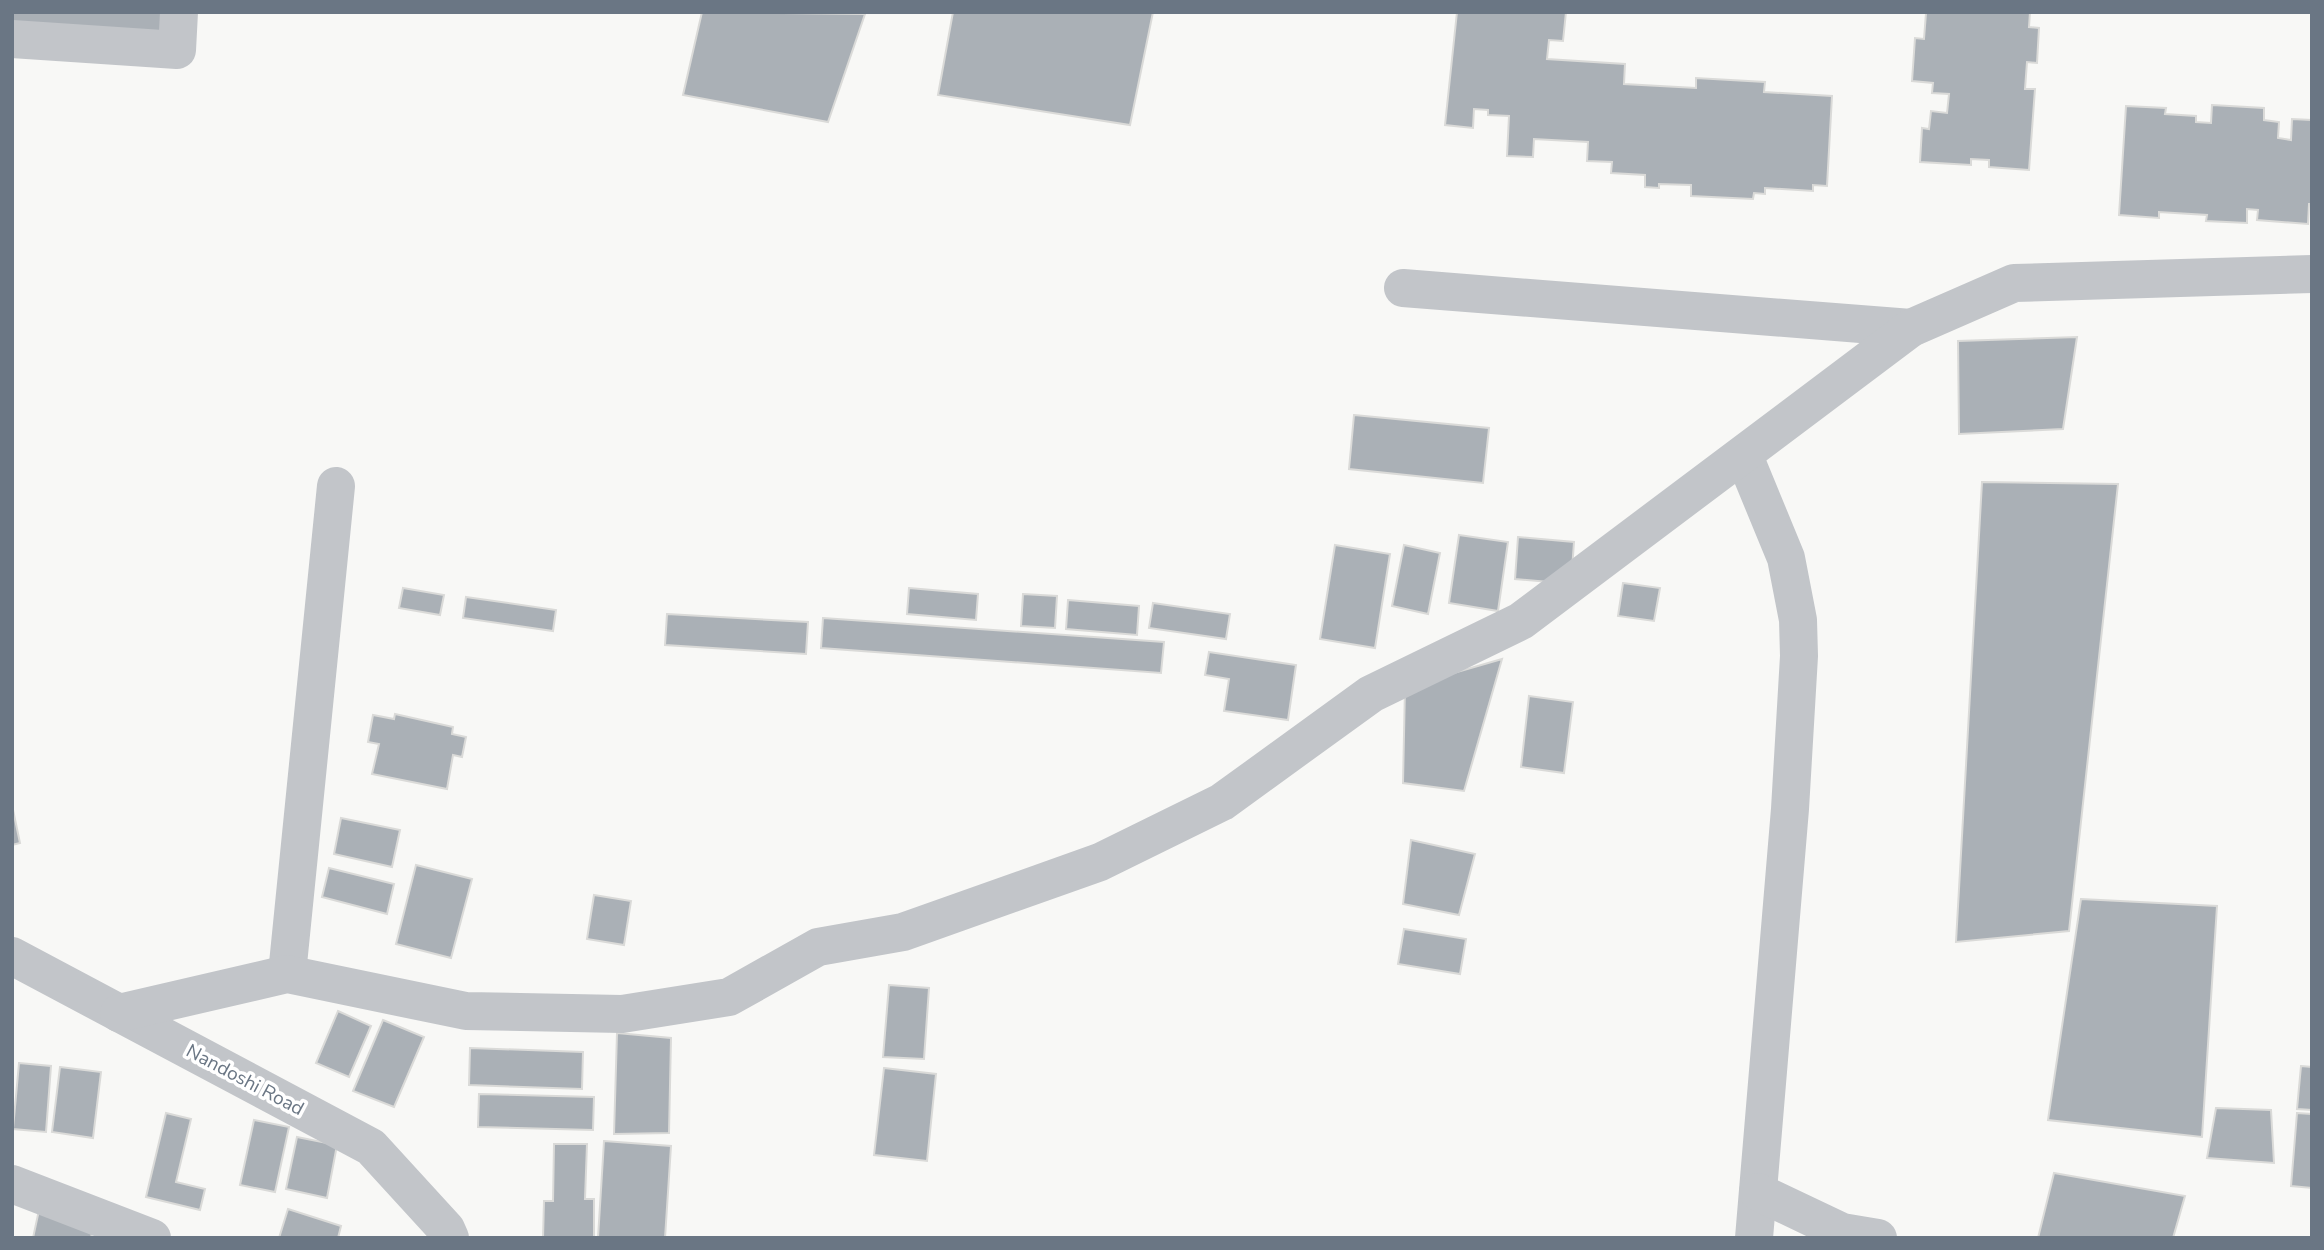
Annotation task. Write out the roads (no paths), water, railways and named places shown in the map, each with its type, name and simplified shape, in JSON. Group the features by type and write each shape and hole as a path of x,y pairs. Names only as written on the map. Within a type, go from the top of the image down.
{"street":[{"path":"12,38 177,50 178,12"},
{"path":"119,1013 287,974 466,1011 622,1014 729,997 818,947 903,932 1100,862 1222,802 1371,694 1521,621 1911,328 2014,283 2312,274"},
{"path":"1403,288 1911,328"},
{"path":"1744,456 1787,561 1798,620 1799,656 1790,809 1754,1238"},
{"path":"287,974 336,486"},
{"name":"Nandoshi Road","path":"12,956 371,1147 446,1229 450,1238"},
{"path":"12,1184 152,1238"},
{"path":"1758,1192 1842,1232 1878,1238"}]}
